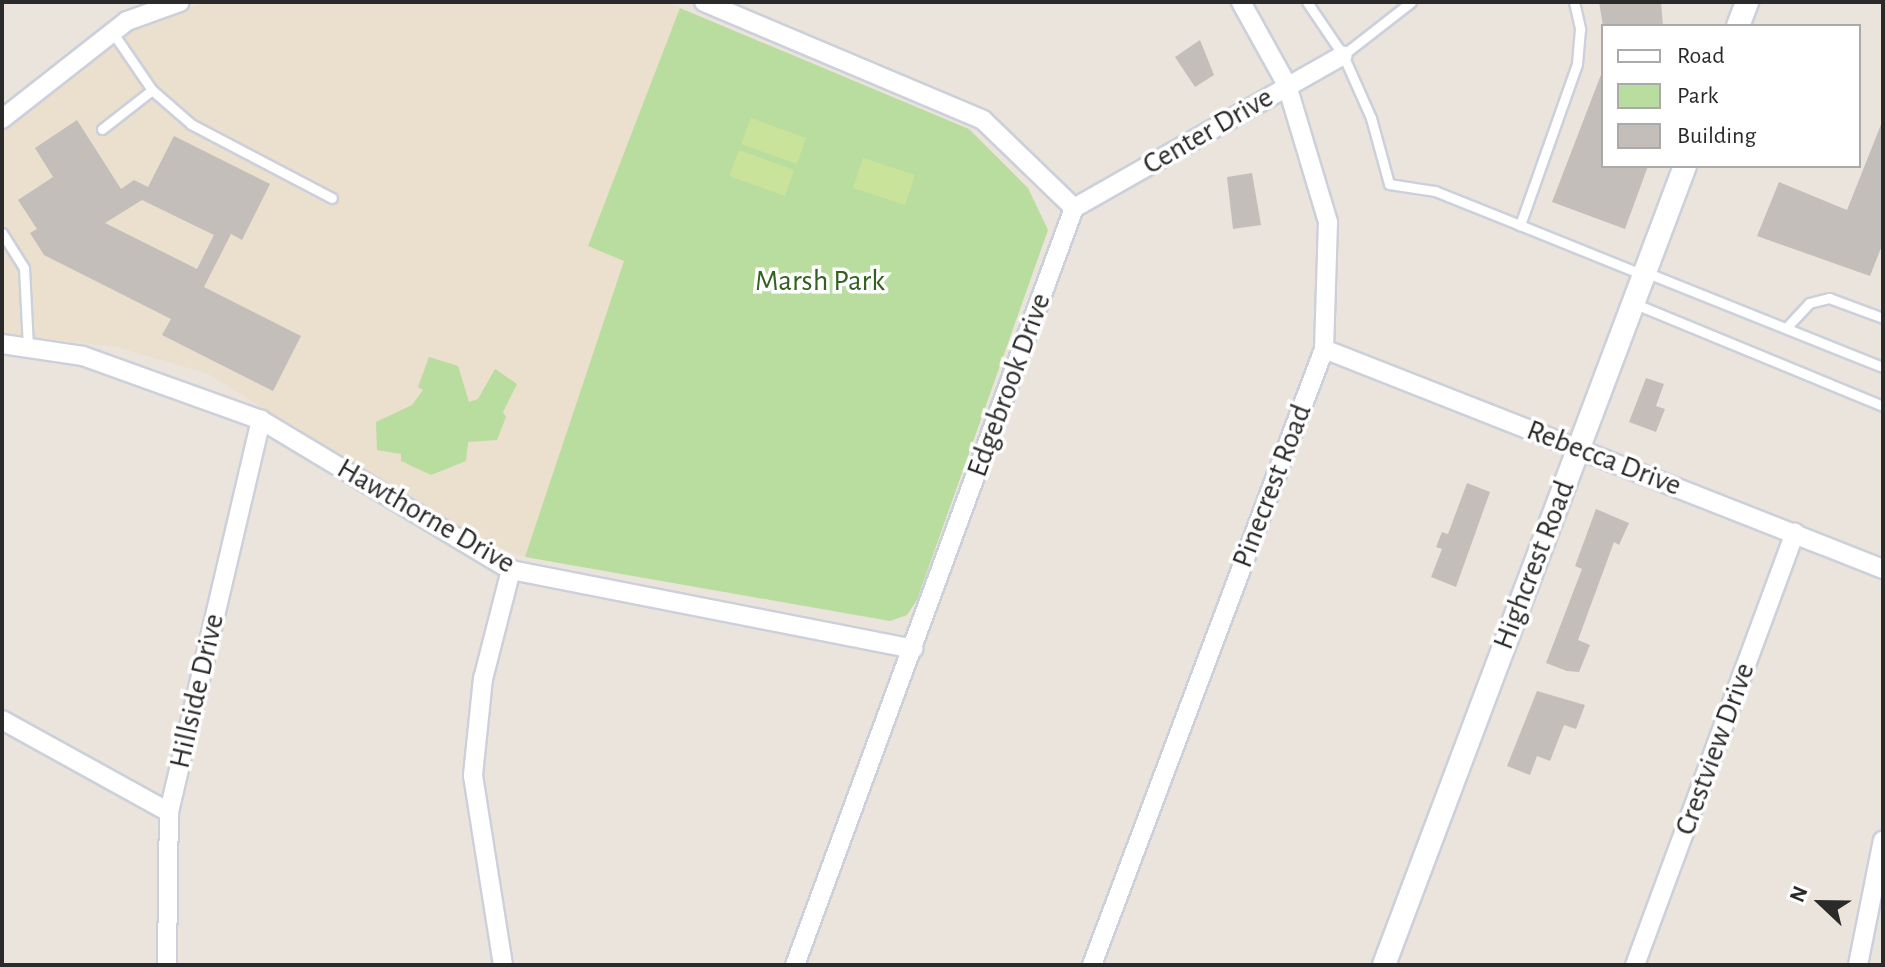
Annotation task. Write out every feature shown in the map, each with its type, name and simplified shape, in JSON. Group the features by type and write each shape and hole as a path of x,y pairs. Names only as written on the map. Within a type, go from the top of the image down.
{"street":[{"path":"2,119 127,21 180,2"},
{"path":"704,2 983,120 1074,208"},
{"name":"Pinecrest Road","path":"1092,965 1324,349 1328,222 1287,85 1241,2"},
{"path":"1739,24 1747,2"},
{"name":"Center Drive","path":"1074,208 1343,55"},
{"name":"Highcrest Road","path":"1384,965 1684,168"},
{"name":"Edgebrook Drive","path":"795,965 1074,208"},
{"name":"Hawthorne Drive","path":"2,344 83,356 261,420 511,570 913,649"},
{"name":"Rebecca Drive","path":"1324,349 1883,569"},
{"name":"Hillside Drive","path":"167,965 169,812 261,420"},
{"name":"Crestview Drive","path":"1635,965 1795,533"},
{"path":"503,965 473,775 483,679 511,570"},
{"path":"2,720 169,812"},
{"path":"1858,965 1883,840"}],"lane":[{"path":"1307,2 1343,55 1371,118 1389,184 1435,191 1883,367"},
{"path":"1343,55 1411,2"},
{"path":"1520,225 1577,64 1580,29 1574,2"},
{"path":"113,33 152,90 191,124 332,198"},
{"path":"102,129 152,90"},
{"path":"2,233 24,268 30,310 28,348"},
{"path":"1786,328 1809,303 1829,298 1883,318"},
{"path":"1633,303 1883,406"}],"shaded area":[{"path":"205,2 665,2 680,8 588,245 624,261 525,557 472,539 208,374 117,347 2,334 2,129 120,36"}],"green space":[{"name":"Marsh Park","path":"680,8 969,129 1028,188 1048,230 917,600 907,615 890,621 525,557 624,261 588,246"},
{"path":"751,118 806,138 797,164 741,144"},
{"path":"739,150 794,170 785,196 729,176"},
{"path":"863,158 915,175 905,205 853,188"},
{"path":"429,357 458,366 469,402 478,399 495,369 517,384 503,412 506,417 497,440 468,442 466,461 431,475 401,461 401,454 377,450 376,422 412,405 423,390 418,387"}],"building":[{"path":"1599,2 1661,2 1663,24 1603,24"},
{"path":"1200,40 1214,75 1195,87 1175,57"},
{"path":"1601,75 1601,168 1647,168 1625,229 1552,202"},
{"path":"77,120 121,189 134,180 148,187 174,136 270,184 242,240 231,234 204,287 301,336 273,391 162,335 171,319 44,255 30,233 37,229 18,200 53,177 35,148","holes":["142,200 214,235 197,269 105,223"]},
{"path":"1882,122 1883,243 1870,276 1757,236 1779,182 1847,210"},
{"path":"1252,173 1261,225 1233,229 1227,177"},
{"path":"1646,378 1664,384 1656,406 1665,409 1656,432 1629,422"},
{"path":"1467,483 1490,492 1456,587 1431,577 1442,549 1436,547 1442,532 1448,534"},
{"path":"1596,509 1629,523 1619,545 1614,542 1578,640 1590,645 1579,672 1567,671 1546,663 1582,569 1575,566"},
{"path":"1537,691 1585,705 1576,729 1564,725 1550,761 1537,756 1530,775 1507,766"}]}
